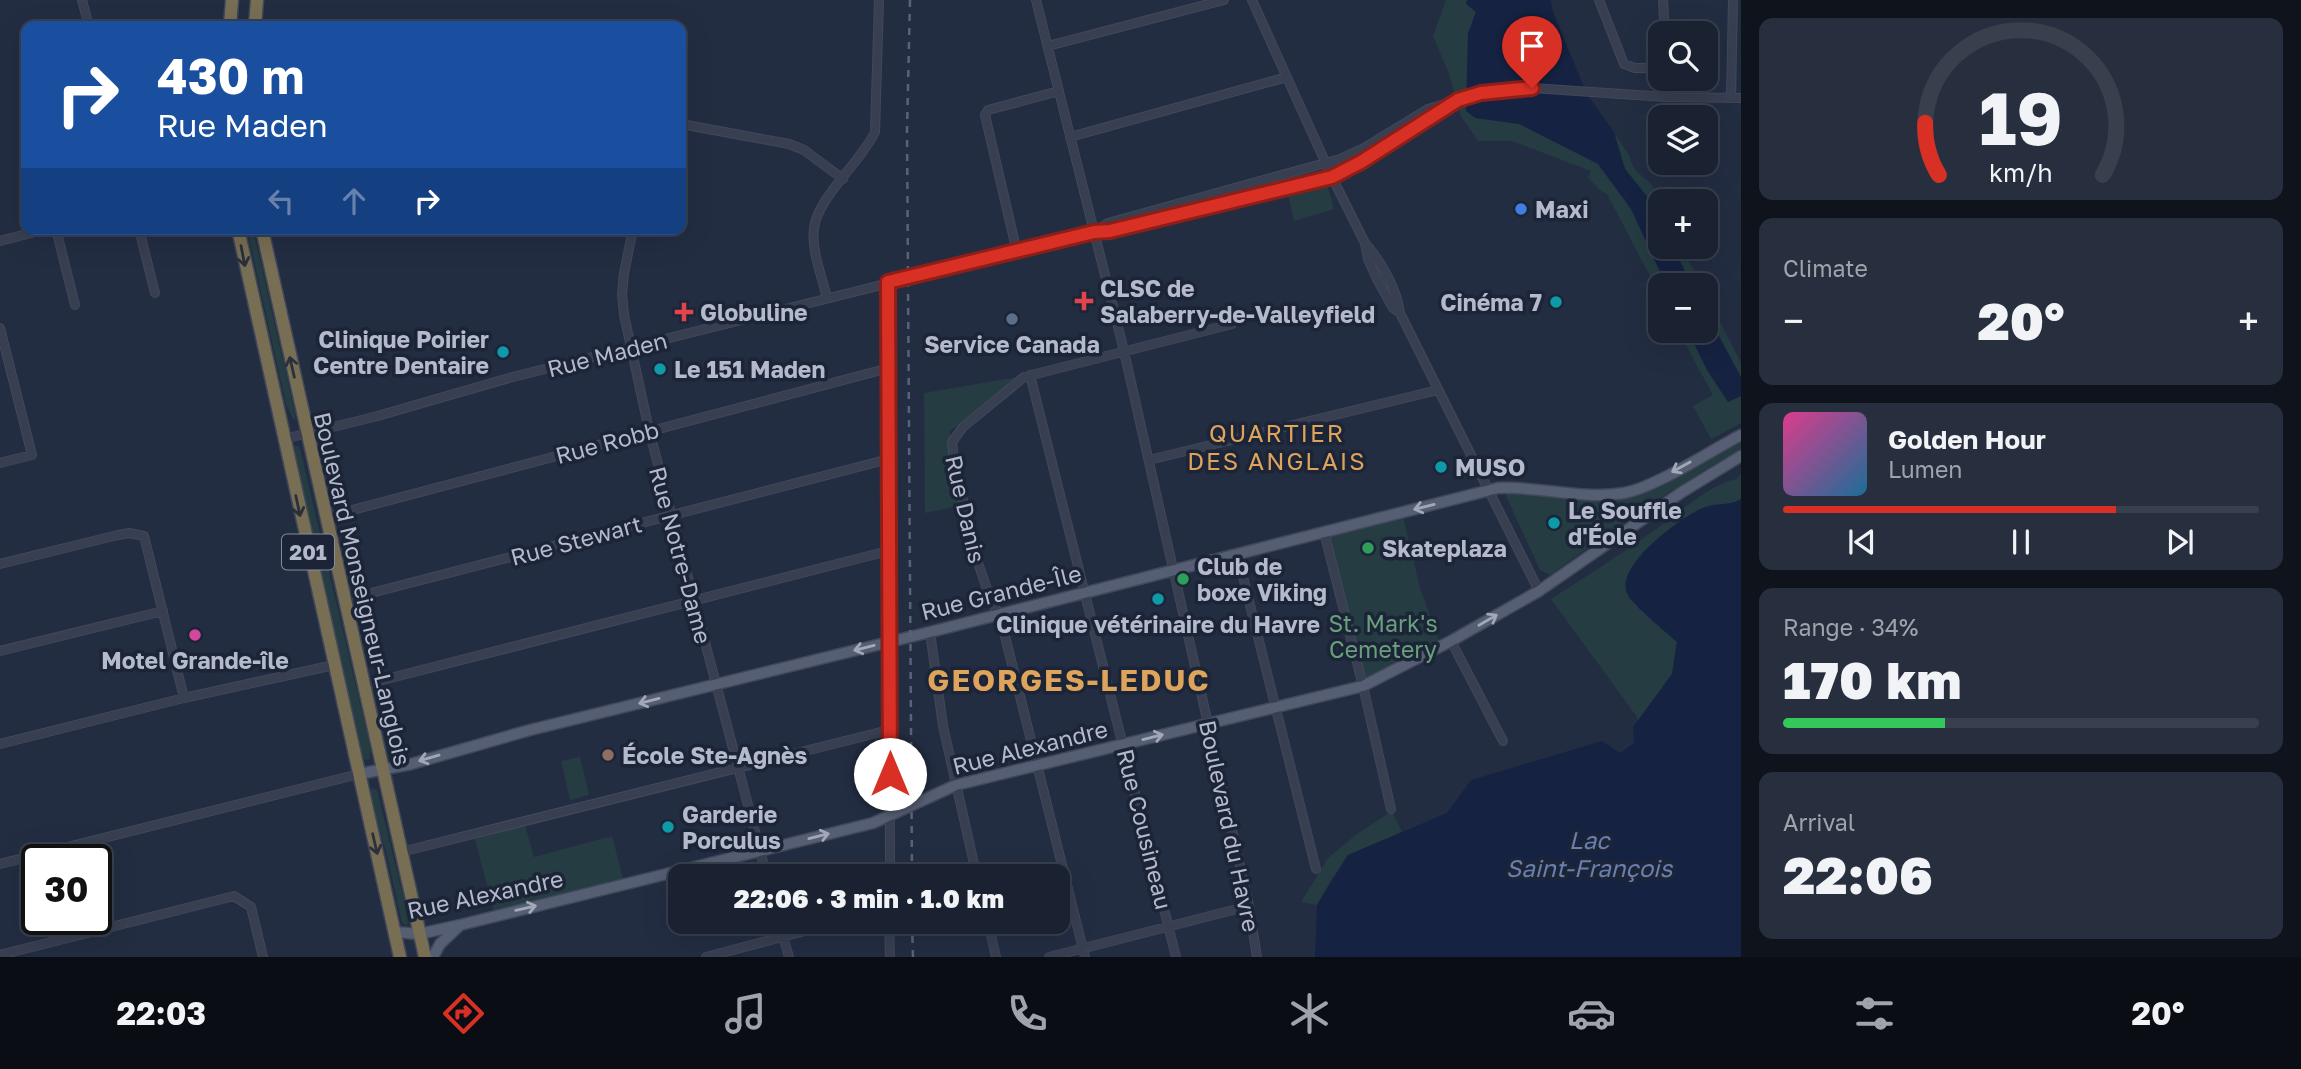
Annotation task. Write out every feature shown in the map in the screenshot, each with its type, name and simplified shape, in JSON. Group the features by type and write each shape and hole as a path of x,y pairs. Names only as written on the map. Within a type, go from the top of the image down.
{"highway":[{"path":"230,21 232,0"},
{"path":"255,21 257,0"},
{"name":"Boulevard Monseigneur-Langlois","path":"239,235 400,957"},
{"name":"Boulevard Monseigneur-Langlois","path":"263,235 425,957"}],"main road":[{"name":"Rue Grande-Île","path":"359,774 1498,488 1521,487 1587,493 1626,492 1667,475 1741,435"},
{"name":"Rue Alexandre","path":"395,932 419,934 460,925 873,823 956,785 1363,686 1451,641 1539,591 1682,492 1741,456"},
{"path":"433,957 440,944 460,925"}],"street":[{"path":"82,0 88,21"},
{"path":"827,298 814,246 814,230 817,216 869,145 875,132 879,0"},
{"name":"Boulevard du Havre","path":"1037,0 1124,351 1249,906 1257,957"},
{"path":"1048,46 1224,0"},
{"path":"1252,0 1332,177 1365,243 1386,275 1398,301 1399,313 1539,591"},
{"path":"1599,0 1623,64 1648,68"},
{"path":"1663,0 1664,21"},
{"path":"1731,98 1733,0"},
{"path":"1070,138 1287,76"},
{"path":"1462,99 1505,90 1532,88 1621,95 1741,98"},
{"path":"1017,252 985,115 988,110 1059,91"},
{"path":"1665,97 1666,91"},
{"name":"Rue Maden","path":"1094,232 1108,223 1353,154 1428,109 1462,99"},
{"name":"Rue Maden","path":"284,439 888,282 1332,177 1462,99"},
{"path":"686,125 789,144 804,150 843,179"},
{"path":"0,241 24,235"},
{"path":"58,235 75,305"},
{"path":"140,235 155,293"},
{"name":"Rue Notre-Dame","path":"632,235 622,294 624,315 649,430 764,864"},
{"path":"888,282 890,864"},
{"name":"Rue Danis","path":"1084,953 999,613 990,601 976,556 954,462 952,442 963,427 1017,382 1030,375 1232,324"},
{"path":"0,328 32,455 0,463"},
{"name":"Rue Robb","path":"326,517 888,368"},
{"name":"Rue Cousineau","path":"1030,375 1176,957"},
{"path":"1149,460 1438,390"},
{"name":"Rue Stewart","path":"344,600 889,460"},
{"path":"1324,532 1391,809"},
{"path":"0,564 118,535 129,533 144,536 184,698"},
{"path":"363,685 888,551"},
{"path":"1237,553 1316,869"},
{"path":"0,651 163,611"},
{"path":"930,632 943,726 974,864"},
{"path":"1451,641 1503,741"},
{"path":"0,744 184,698 334,665"},
{"path":"401,852 889,730"},
{"path":"0,864 359,774"},
{"path":"0,955 234,896 251,907 263,957"},
{"path":"1049,957 1084,953 1169,926 1249,906"},
{"path":"782,934 789,957"},
{"path":"706,957 797,934"},
{"path":"890,934 890,957"},
{"path":"991,934 996,957"}],"green space":[{"path":"1446,0 1551,0 1553,12 1587,94 1629,155 1634,168 1654,189 1648,189 1648,259 1688,259 1695,273 1648,273 1607,194 1588,178 1591,171 1512,141 1478,141 1461,116 1448,71 1433,36"},
{"path":"1326,181 1334,209 1294,221 1287,190"},
{"path":"248,235 254,235 296,418 293,419 286,404"},
{"path":"1718,318 1741,363 1741,423 1711,439 1693,406 1713,395 1685,343 1718,343"},
{"path":"1030,375 950,431 959,506 925,513 924,393"},
{"path":"1741,439 1741,449 1667,494 1550,575 1540,570 1506,496 1507,492 1609,497"},
{"path":"294,446 299,446 301,453 370,746 370,759 365,760 363,757 294,457"},
{"path":"1741,474 1741,499 1734,503 1710,505 1687,517 1628,597 1677,642 1672,674 1638,722 1551,599 1639,542 1704,494 1737,479"},
{"name":"St. Mark's Cemetery","path":"1402,512 1420,588 1440,643 1362,682 1324,532"},
{"path":"580,757 589,795 570,800 561,761"},
{"path":"373,788 377,790 406,909 408,924 405,925 402,923 387,855 369,797"},
{"path":"1392,811 1402,832 1348,855 1317,905 1301,902 1328,858 1357,834"},
{"path":"525,825 534,857 612,836 623,878 494,912 475,839"}],"water":[{"path":"1467,0 1551,0 1553,12 1587,94 1614,132 1625,169 1648,198 1648,246 1631,209 1598,164 1519,124 1475,118 1466,111 1468,33 1476,12 1466,4"},
{"path":"1654,259 1679,259 1686,273 1660,273"},
{"path":"1718,334 1741,377 1741,396 1728,402 1707,370 1694,343 1718,343"},
{"name":"Lac Saint-François","path":"1741,499 1741,957 1315,957 1317,905 1348,855 1447,813 1471,780 1602,741 1620,753 1634,743 1633,727 1672,674 1677,642 1630,598 1626,582 1630,570 1639,557 1664,533 1690,515 1705,507"}],"railway":[{"path":"910,0 907,130 912,864"},
{"path":"912,934 913,957"}],"place":[{"name":"Maxi","path":"1521,209"},
{"name":"CLSC de Salaberry-de-Valleyfield","path":"1084,301"},
{"name":"Cinéma 7","path":"1556,302"},
{"name":"Globuline","path":"684,312"},
{"name":"Service Canada","path":"1012,319"},
{"name":"Clinique Poirier Centre Dentaire","path":"503,352"},
{"name":"Le 151 Maden","path":"660,369"},
{"name":"MUSO","path":"1441,467"},
{"name":"Le Souffle d'Éole","path":"1554,523"},
{"name":"Skateplaza","path":"1368,548"},
{"name":"Club de boxe Viking","path":"1183,579"},
{"name":"Clinique vétérinaire du Havre","path":"1158,599"},
{"name":"Motel Grande-île","path":"195,635"},
{"name":"École Ste-Agnès","path":"608,755"},
{"name":"Garderie Porculus","path":"668,827"}],"district":[{"name":"QUARTIER DES ANGLAIS","path":"1277,446"},
{"name":"GEORGES-LEDUC","path":"1069,680"}],"route":[{"path":"890,774 888,282 1332,177 1361,162 1458,100 1481,93 1532,88"}]}
